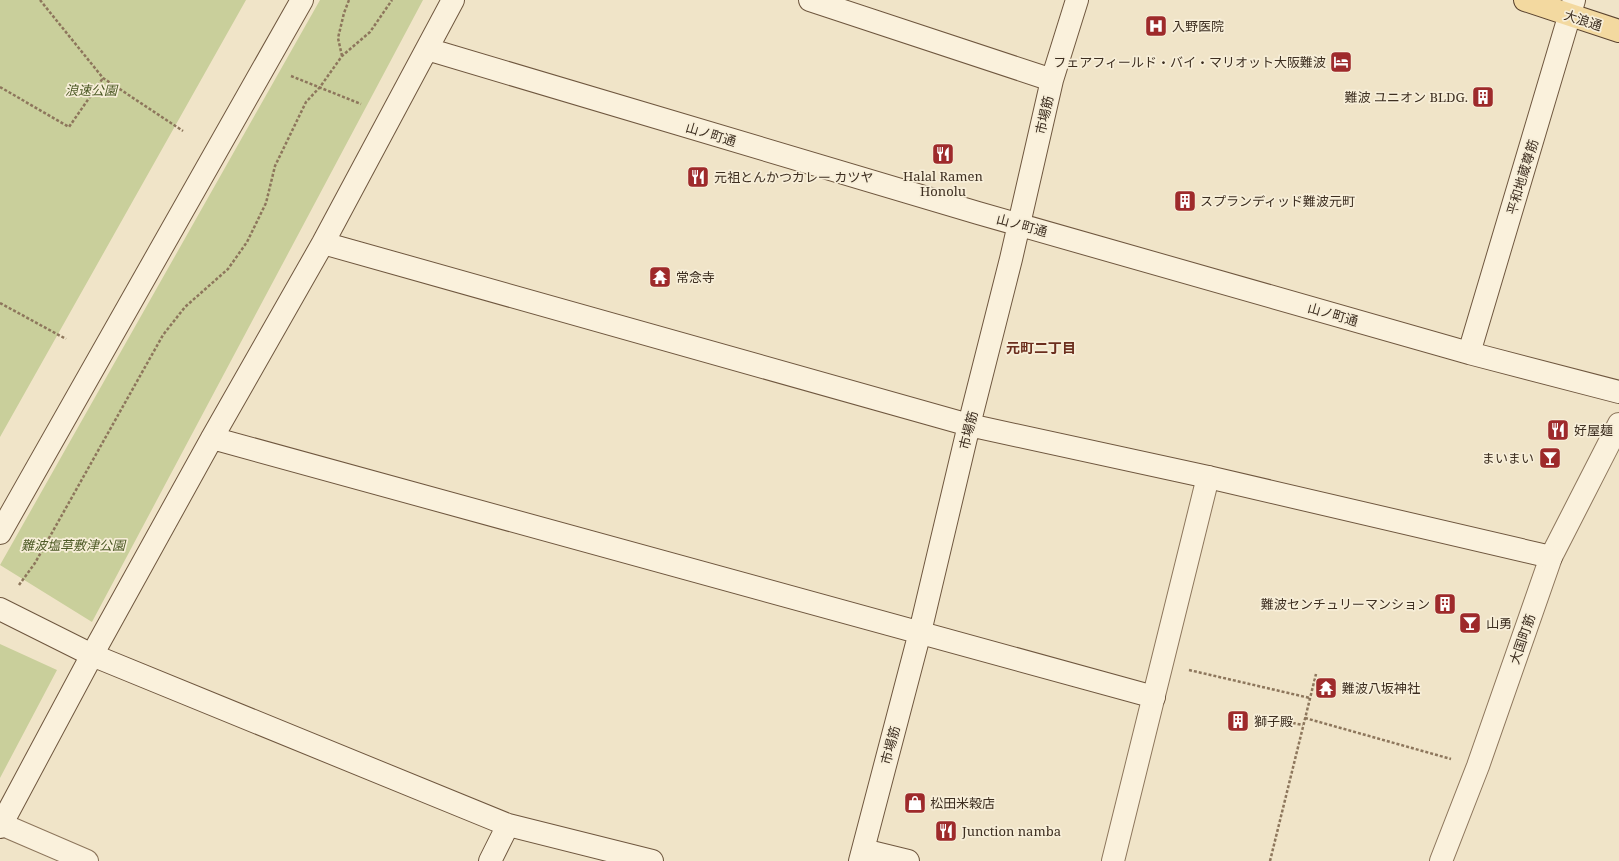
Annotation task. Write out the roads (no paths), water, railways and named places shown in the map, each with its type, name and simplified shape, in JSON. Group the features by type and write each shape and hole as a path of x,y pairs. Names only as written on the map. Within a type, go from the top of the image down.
{"main road":[{"name":"大浪通","path":"1525,0 1572,8 1619,32"}],"street":[{"path":"0,533 302,0"},
{"path":"87,861 1,825 92,655 322,243 453,0"},
{"path":"810,0 1052,80"},
{"name":"市場筋","path":"861,855 920,632 1019,224 1052,80 1077,0"},
{"name":"平和地蔵尊筋","path":"1469,353 1572,8"},
{"name":"山ノ町通","path":"427,49 1019,224 1469,353 1619,392"},
{"path":"322,243 969,425 1208,477 1551,557"},
{"name":"大国町筋","path":"1441,861 1478,766 1551,557 1619,424"},
{"path":"212,438 1154,697"},
{"path":"1113,861 1208,477"},
{"path":"0,609 92,655 508,825 652,861"},
{"path":"490,861 508,825"},
{"path":"861,855 908,861"}],"place":[{"name":"入野医院","path":"1156,26"},
{"name":"フェアフィールド・バイ・マリオット大阪難波","path":"1341,62"},
{"name":"難波 ユニオン BLDG.","path":"1483,97"},
{"name":"Halal Ramen Honolu","path":"943,154"},
{"name":"元祖とんかつカレー カツヤ","path":"698,177"},
{"name":"スプランディッド難波元町","path":"1185,201"},
{"name":"常念寺","path":"660,277"},
{"name":"好屋麺","path":"1558,430"},
{"name":"まいまい","path":"1550,458"},
{"name":"難波センチュリーマンション","path":"1445,604"},
{"name":"山勇","path":"1470,623"},
{"name":"難波八坂神社","path":"1326,688"},
{"name":"獅子殿","path":"1238,721"},
{"name":"松田米穀店","path":"915,803"},
{"name":"Junction namba","path":"946,831"}],"district":[{"name":"元町二丁目","path":"1041,348"}],"park label":[{"name":"浪速公園","path":"91,90"},
{"name":"難波塩草敷津公園","path":"73,545"}]}
